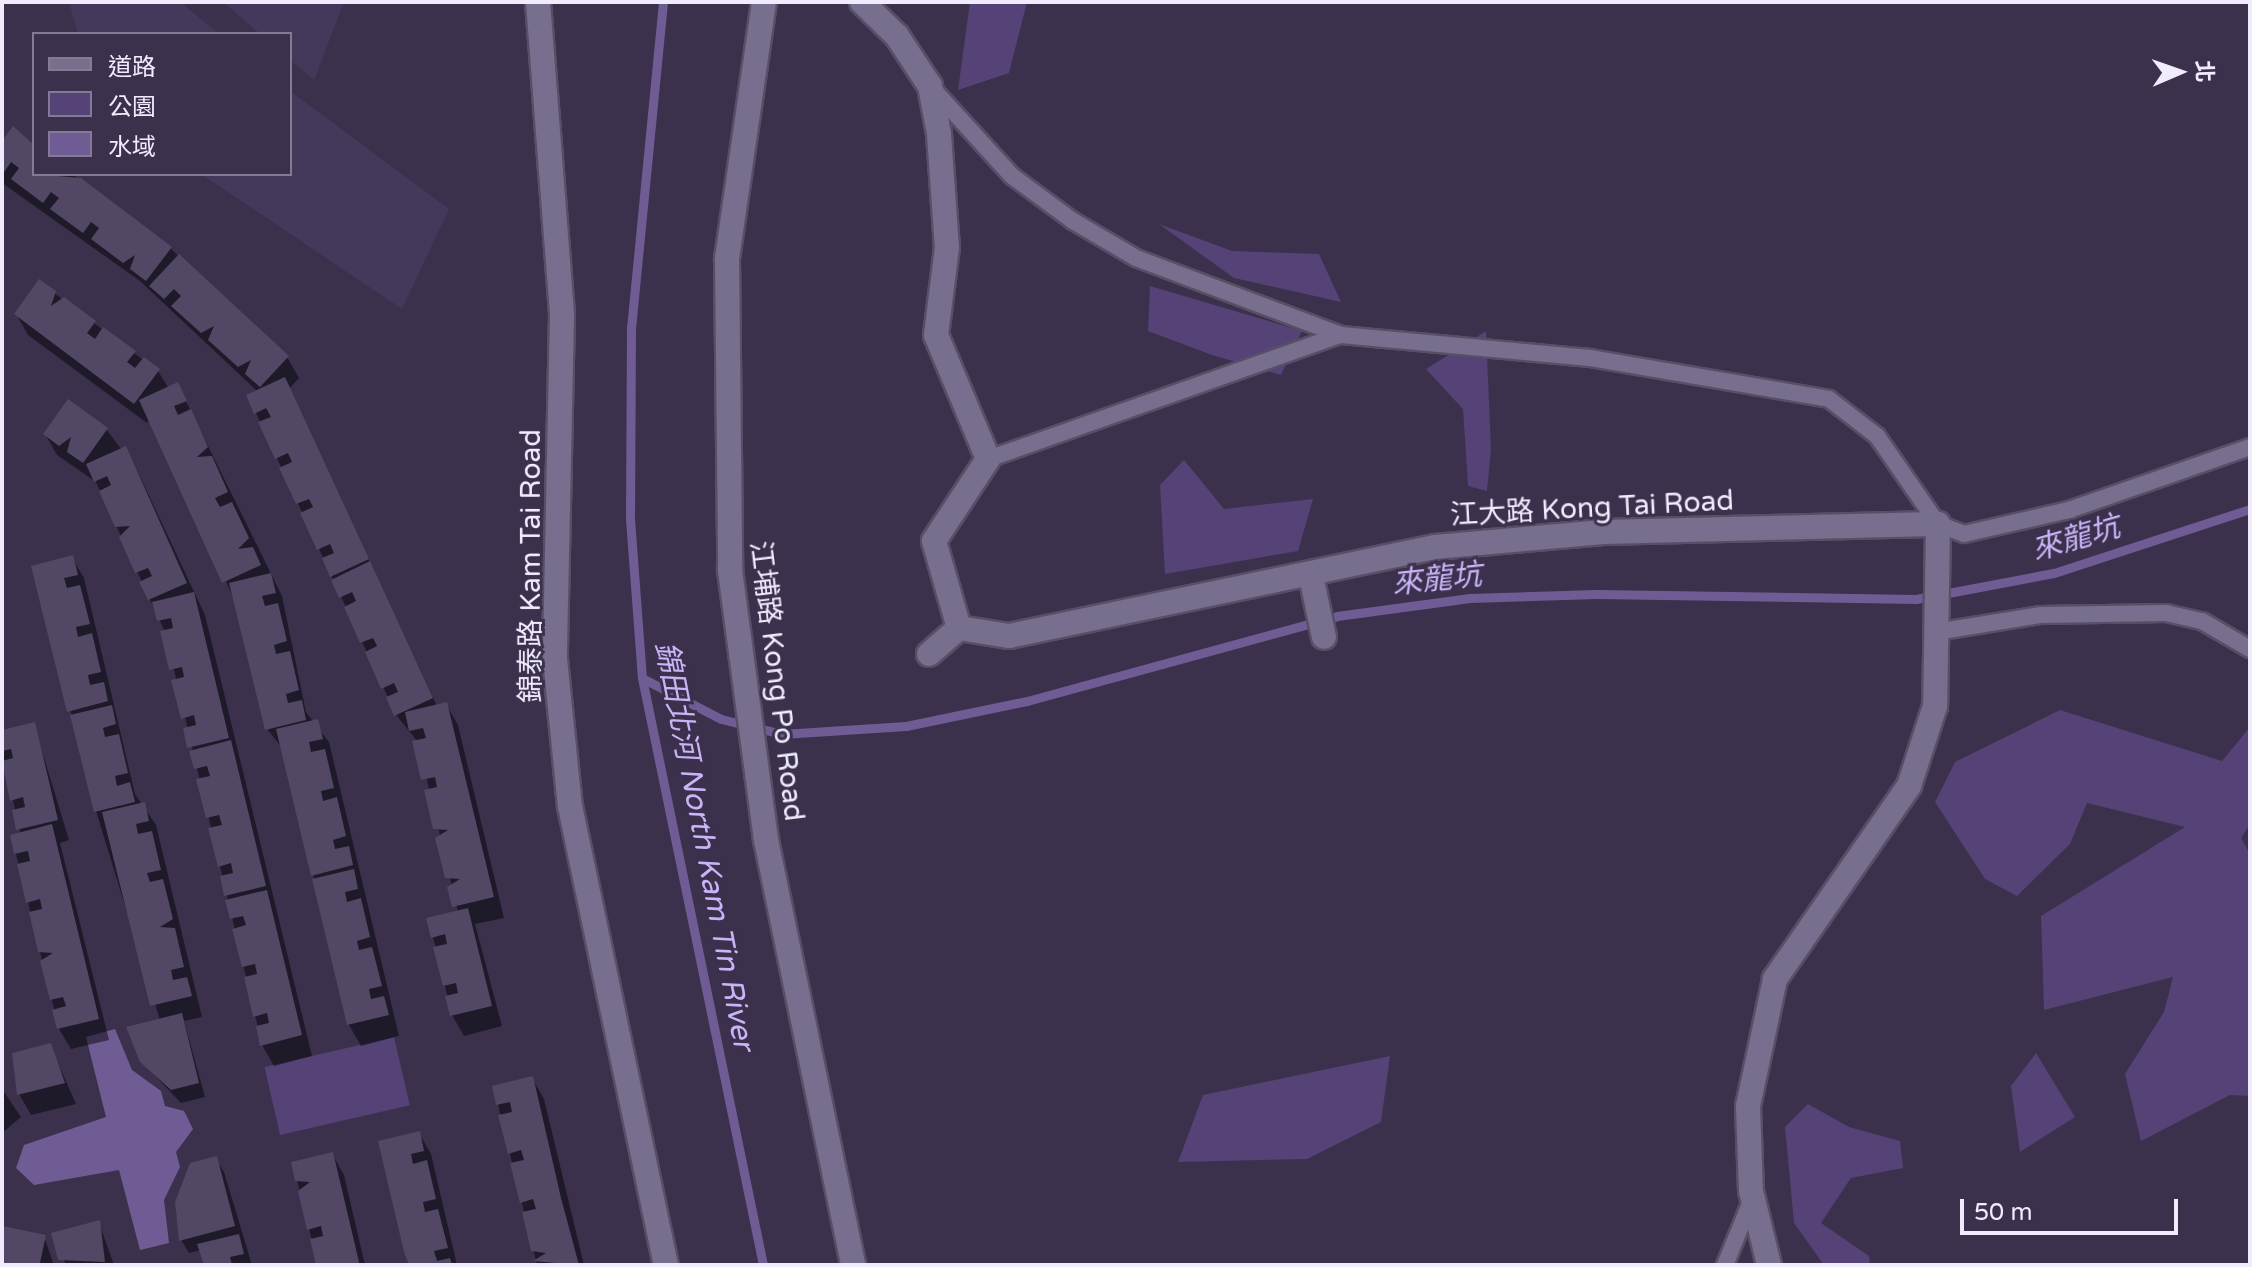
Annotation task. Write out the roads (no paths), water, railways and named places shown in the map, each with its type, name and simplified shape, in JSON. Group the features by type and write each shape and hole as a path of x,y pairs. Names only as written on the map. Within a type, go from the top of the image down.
{"street":[{"name":"錦泰路 Kam Tai Road","path":"538,2 562,315 555,659 570,806 666,1265"},
{"name":"江埔路 Kong Po Road","path":"764,2 727,258 726,493 737,633 753,766 853,1265"},
{"path":"862,2 897,36 930,86 947,247 936,335 988,459 934,541 959,628 929,654"},
{"path":"1769,1265 1751,1191 1748,1106 1775,979 1909,786 1935,706 1938,524"},
{"name":"江大路 Kong Tai Road","path":"959,628 1009,636 1311,576 1435,547 1587,533 1938,524"},
{"path":"1311,576 1324,637"}],"lane":[{"path":"930,86 1012,176 1073,221 1136,258 1341,335 1603,360 1829,399 1877,436 1938,524 1964,534 2069,510 2250,447"},
{"path":"988,459 1341,335"},
{"path":"1937,623 2040,615 2166,613 2202,621 2250,649"},
{"path":"1725,1265 1749,1215 1751,1191"}],"water":[{"path":"115,1029 132,1070 161,1091 165,1106 184,1111 193,1129 176,1152 180,1167 164,1200 169,1243 140,1250 119,1170 34,1185 16,1168 24,1145 106,1117 86,1037"}],"waterway":[{"name":"錦田北河 North Kam Tin River","path":"663,2 631,327 630,519 642,678 763,1265"},
{"name":"來龍坑","path":"642,678 721,719 782,734 906,726 1027,701 1337,616 1470,598 1597,594 1916,599 2054,573 2250,509"}]}
